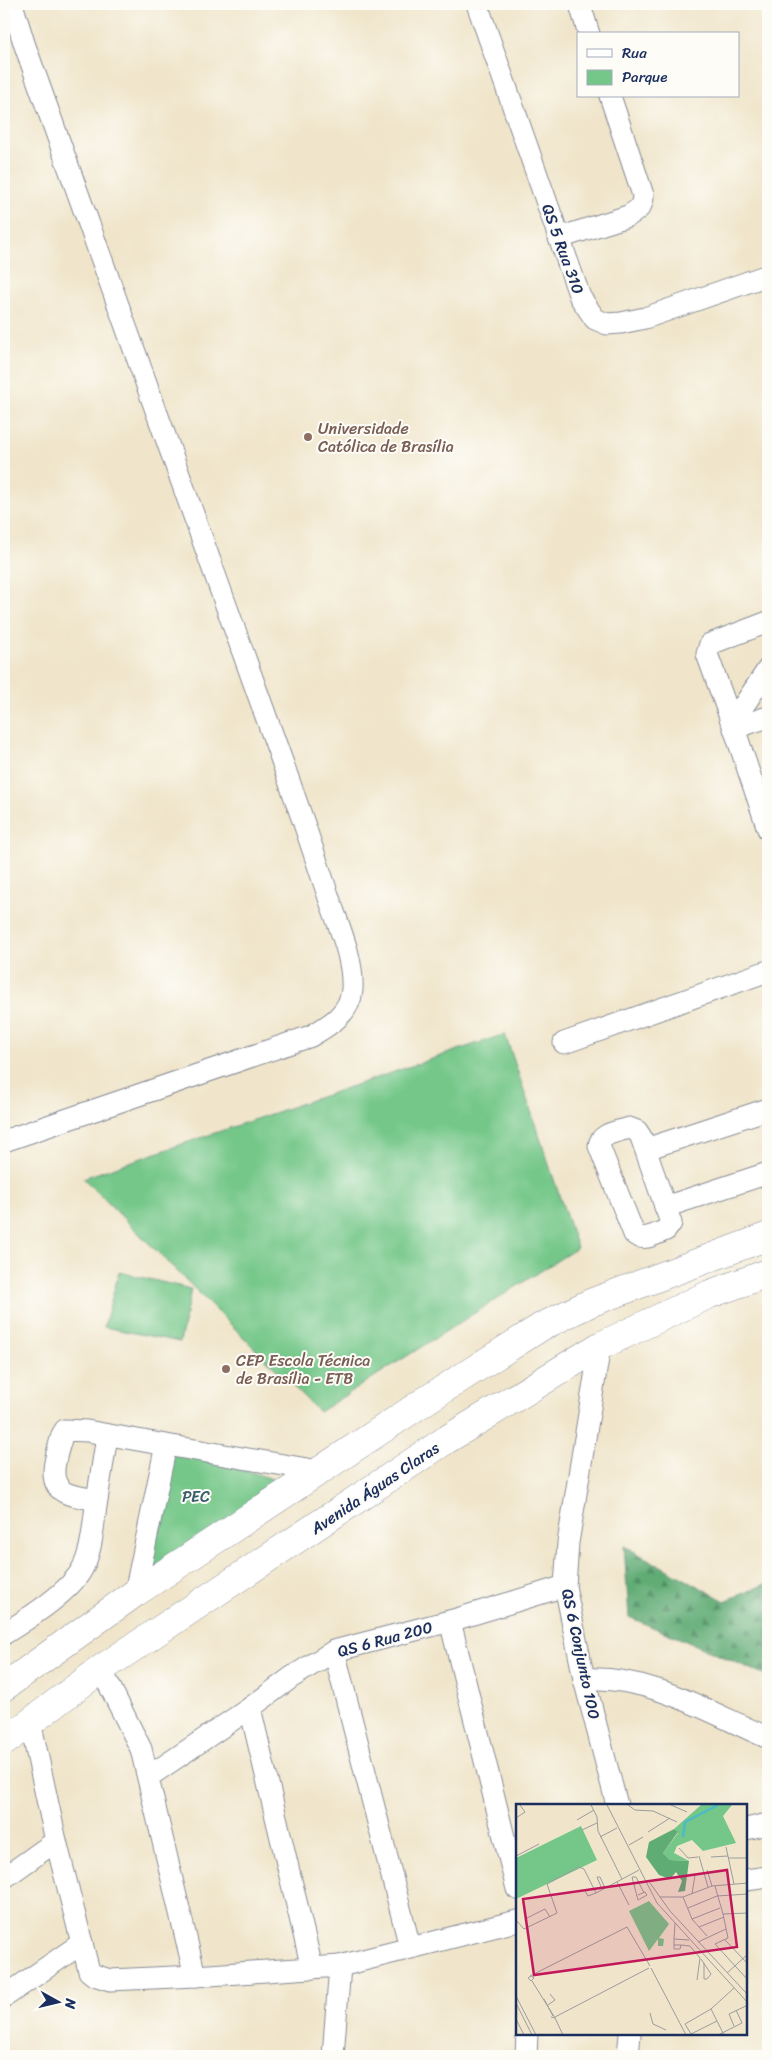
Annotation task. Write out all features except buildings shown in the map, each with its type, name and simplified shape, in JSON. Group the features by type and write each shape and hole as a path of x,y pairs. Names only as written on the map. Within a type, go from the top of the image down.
{"main road":[{"path":"4,1686 135,1593 428,1399 541,1327 590,1303 768,1236"},
{"name":"Avenida Águas Claras","path":"4,1742 101,1669 446,1440 576,1360 600,1346 710,1294 768,1273"},
{"path":"662,1275 673,1313"},
{"path":"428,1399 428,1413 431,1422 446,1440"}],"street":[{"path":"4,1140 311,1036 330,1025 341,1015 349,1003 352,992 352,977 347,951 298,807 25,46 12,4"},
{"name":"QS 5 Rua 310","path":"477,4 580,297 595,320 607,324 645,318 768,275"},
{"path":"581,8 588,32"},
{"path":"4,26 25,46"},
{"path":"559,238 628,216 638,210 643,202 643,195 611,98"},
{"path":"768,622 710,644 707,654 732,723 763,796 768,829"},
{"path":"732,723 768,669"},
{"path":"732,723 768,718"},
{"path":"564,1043 768,971"},
{"path":"646,1149 768,1109"},
{"path":"633,1129 641,1137 646,1149 670,1223 666,1230 646,1238 641,1238 634,1234 599,1142 604,1136 633,1129"},
{"path":"665,1206 768,1172"},
{"name":"QS 6 Conjunto 100","path":"600,1346 568,1543 564,1586 584,1679 617,1804"},
{"path":"576,1360 594,1382"},
{"path":"97,1500 64,1492 56,1484 54,1471 62,1435 65,1430 87,1431 107,1436 319,1471"},
{"path":"4,1634 69,1587 81,1570 90,1547 107,1436"},
{"path":"135,1593 166,1445"},
{"name":"QS 6 Rua 200","path":"148,1777 250,1708 292,1677 334,1651 450,1621 564,1586"},
{"path":"450,1621 516,1886"},
{"path":"334,1651 410,1947"},
{"path":"101,1669 141,1748 195,1976"},
{"path":"584,1679 603,1678 661,1690 766,1737"},
{"path":"250,1708 312,1968"},
{"path":"30,1721 56,1841 89,1970 102,1978 195,1976 340,1966 516,1921"},
{"path":"747,1829 768,1824"},
{"path":"4,1878 56,1841"},
{"path":"747,1880 768,1877"},
{"path":"4,1997 82,1943"},
{"path":"333,2056 340,1966"},
{"path":"526,2056 528,2035"},
{"path":"628,2056 630,2035"}],"green space":[{"path":"505,1034 577,1248 319,1412 83,1178"},
{"path":"119,1272 191,1289 180,1342 104,1327"},
{"name":"PEC","path":"166,1445 285,1483 139,1580"},
{"path":"624,1546 725,1601 768,1583 768,1676 629,1617"}],"place":[{"name":"Universidade Católica de Brasília","path":"308,437"},
{"name":"CEP Escola Técnica de Brasília - ETB","path":"226,1369"}]}
